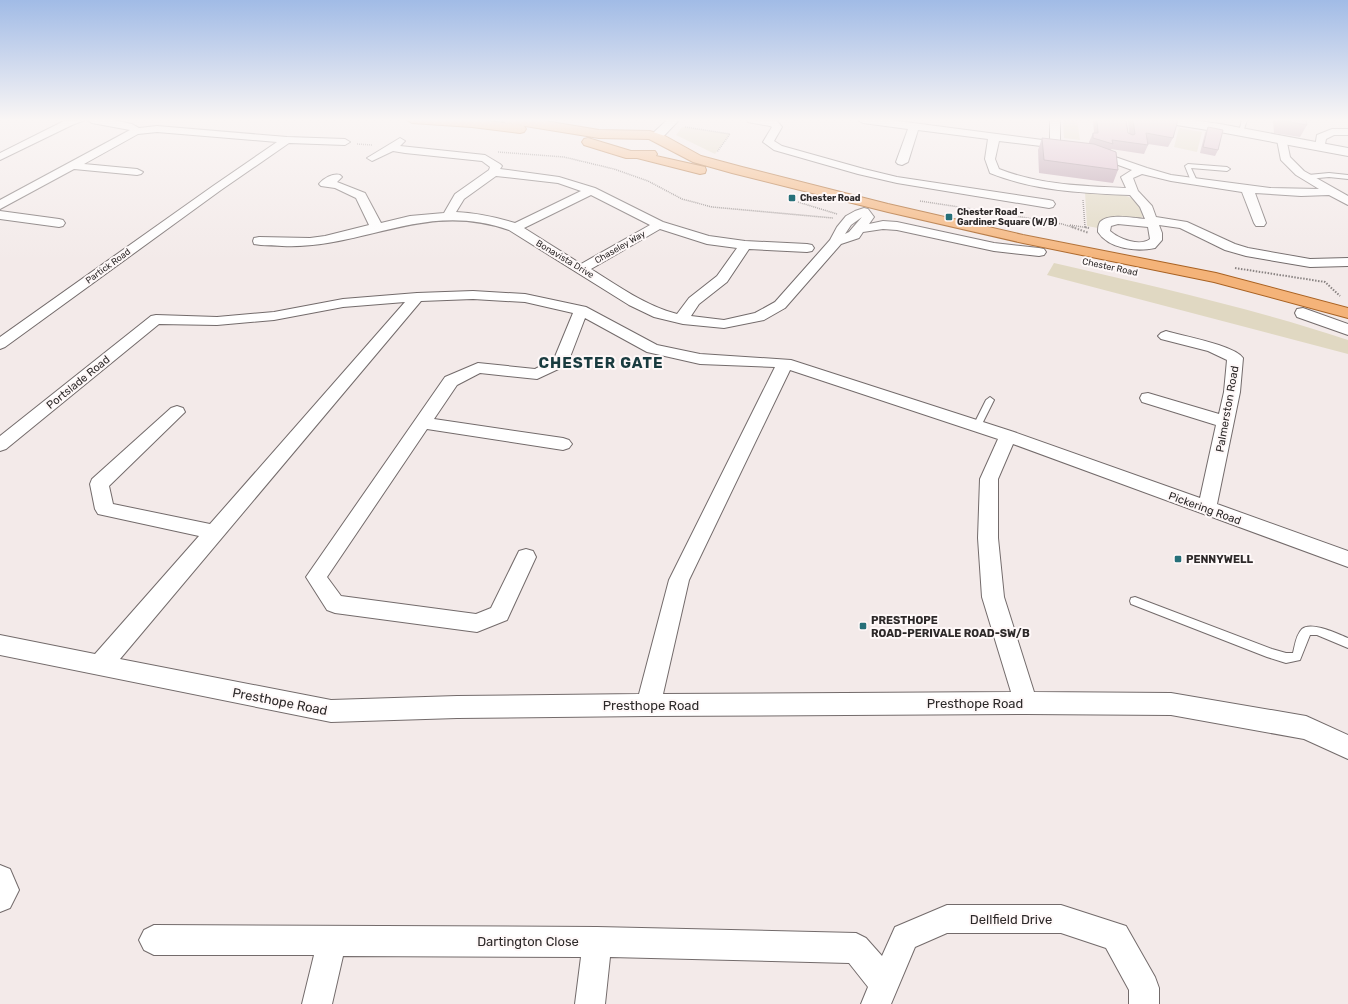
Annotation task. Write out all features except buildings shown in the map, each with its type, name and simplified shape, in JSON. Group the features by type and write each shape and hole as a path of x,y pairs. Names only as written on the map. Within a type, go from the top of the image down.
{"main road":[{"name":"Chester Road","path":"686,167 867,208 1216,278 1348,313"},
{"name":"Chester Road","path":"724,167 867,208 1039,252 1214,289 1348,326"}],"street":[{"path":"0,205 70,167"},
{"path":"81,167 137,172"},
{"name":"Partick Road","path":"0,344 248,167"},
{"path":"448,216 459,197 494,172 496,167"},
{"path":"844,167 897,180 1049,204"},
{"path":"993,167 994,171 1024,182 1082,189 1133,192"},
{"path":"1134,167 1166,177 1247,189 1309,194 1332,191"},
{"path":"1293,167 1300,173 1348,201"},
{"path":"1142,170 1127,177 1133,192 1146,206 1153,222 1156,240 1150,246 1124,245 1108,235 1105,224 1117,220 1153,222 1183,225 1230,247 1246,252 1310,263 1348,262"},
{"path":"494,172 559,180 591,190 659,225 707,240 745,245 806,248"},
{"path":"336,177 320,187 337,185 361,196 376,228"},
{"path":"1023,200 1024,182"},
{"path":"1247,189 1260,223"},
{"path":"514,228 591,190"},
{"path":"859,229 868,217 867,208"},
{"name":"Bonavista Drive","path":"259,241 316,241 415,220 448,216 479,217 501,222 514,228 634,302 659,314 683,320 724,324 759,318 780,305 836,241 839,232 847,222 855,214 867,208"},
{"path":"0,215 60,223"},
{"name":"Chaseley Way","path":"581,269 605,257 659,225"},
{"path":"859,229 883,225 897,226 994,247 1039,252"},
{"name":"Bonavista Drive","path":"836,241 854,234 859,229"},
{"path":"683,320 685,309 704,292 722,280 745,245"},
{"name":"Pickering Road","path":"156,319 218,321 274,316 342,303 417,297 473,295 524,298 581,310 652,349 700,359 785,363 1008,436 1348,559"},
{"path":"100,665 417,297"},
{"path":"526,557 499,614 478,623 335,604 316,577 451,381 478,368 537,374 560,362 581,310"},
{"path":"1303,313 1348,330"},
{"name":"Portslade Road","path":"0,445 156,319"},
{"name":"Palmerston Road","path":"1166,336 1213,348 1236,358 1232,392 1207,508"},
{"path":"648,705 679,580 785,363"},
{"path":"1148,398 1225,422"},
{"path":"177,412 99,484 105,508 213,532"},
{"path":"423,423 564,444"},
{"path":"1008,436 988,479 988,538 993,597 1026,702"},
{"name":"Presthope Road","path":"0,645 331,711 458,707 648,705 1026,702 1171,704 1306,728 1348,747"},
{"path":"0,879 5,890 0,898"},
{"name":"Dellfield Drive","path":"880,994 905,937 947,919 1061,918 1116,936 1144,988 1144,1004"},
{"name":"Dartington Close","path":"154,940 597,942 856,948 880,994"},
{"path":"317,1004 332,941"},
{"path":"590,1004 597,942"}],"lane":[{"path":"1188,167 1194,181"},
{"path":"1199,167 1227,169"},
{"path":"1308,177 1328,175 1348,177"},
{"path":"977,426 990,400"},
{"path":"1135,601 1271,654 1286,658 1296,657 1299,652 1302,636 1307,631 1317,631 1348,643"}],"path":[{"path":"606,167 648,181 682,199 712,207 832,217 838,220"},
{"path":"1082,189 1085,227"},
{"path":"798,202 832,211 839,216"},
{"path":"998,213 1085,227 1108,235"},
{"path":"1062,224 1108,235"}],"shaded area":[{"path":"1085,192 1127,196 1137,202 1143,216 1130,220 1100,221 1098,228 1087,226"},
{"path":"1054,263 1202,298 1312,328 1348,340 1348,354 1047,275"}],"place":[{"name":"Chester Road","path":"792,198"},
{"name":"Chester Road - Gardiner Square (W/B)","path":"949,217"},
{"name":"PENNYWELL","path":"1178,559"},
{"name":"PRESTHOPE ROAD-PERIVALE ROAD-SW/B","path":"863,626"}],"district":[{"name":"CHESTER GATE","path":"601,363"}]}
